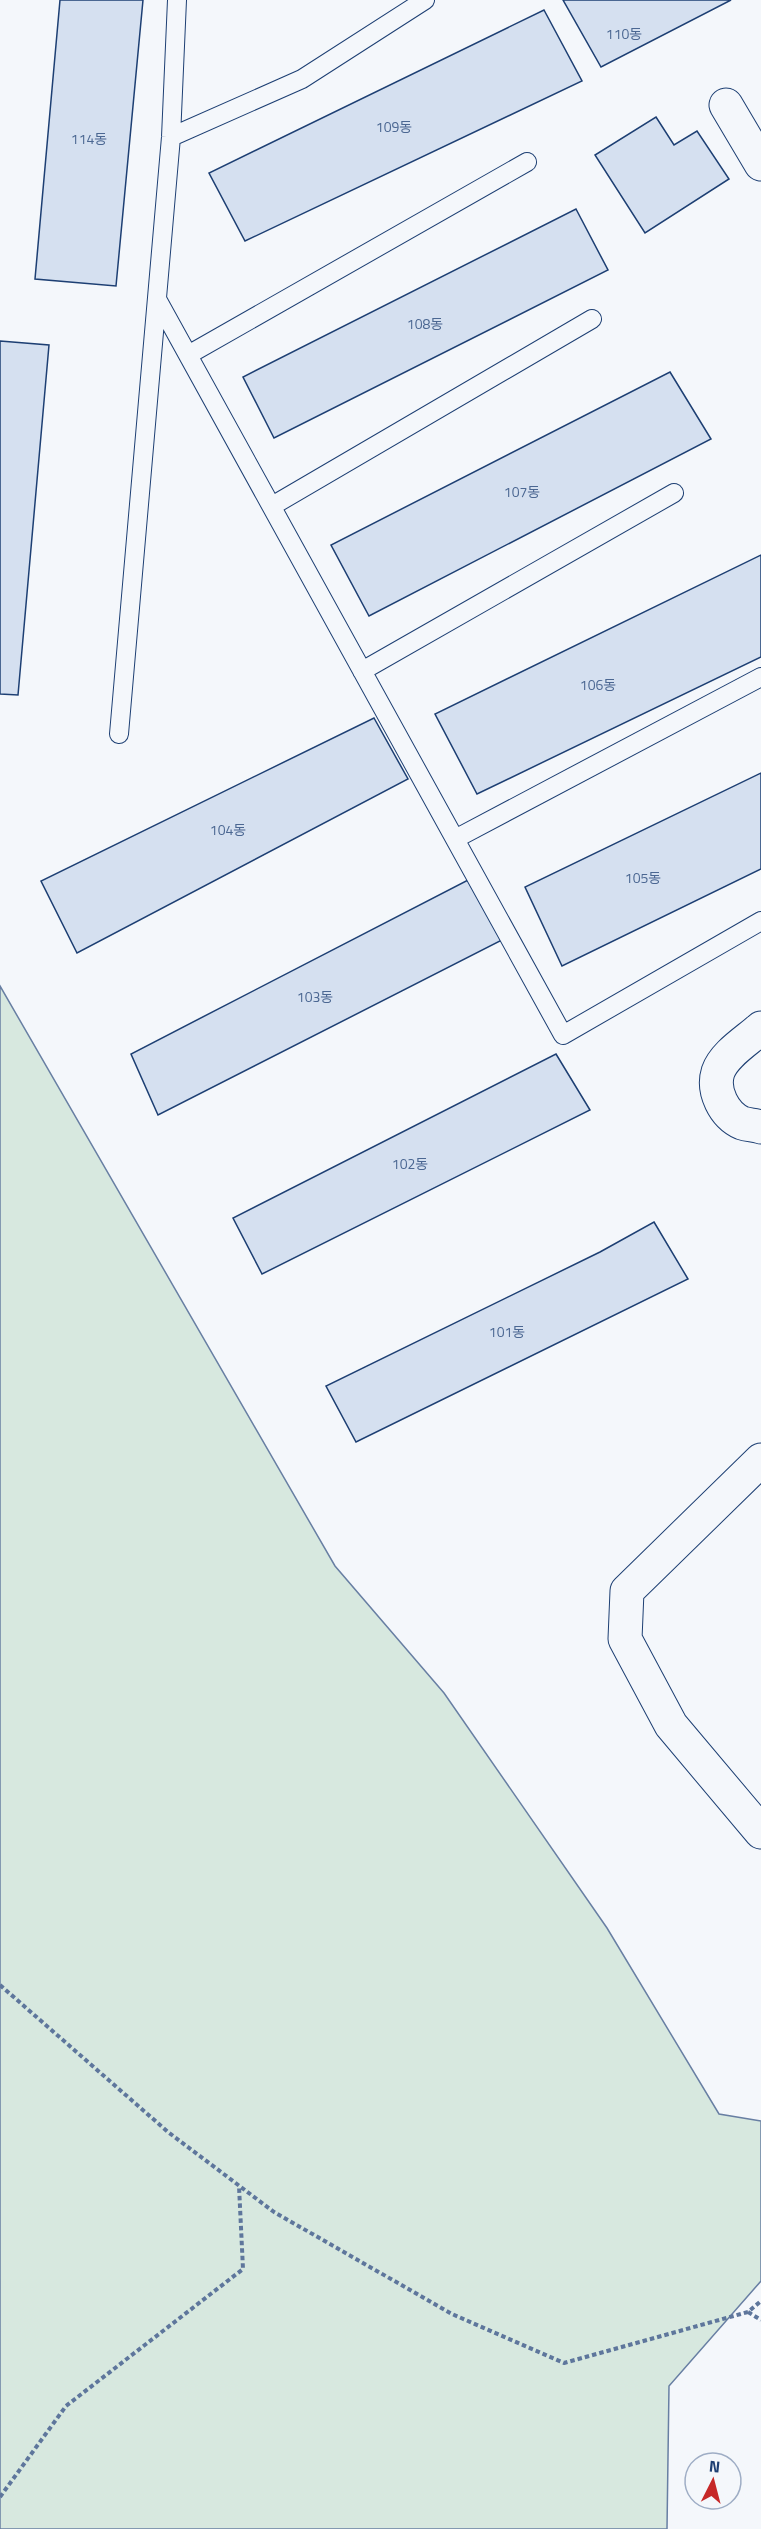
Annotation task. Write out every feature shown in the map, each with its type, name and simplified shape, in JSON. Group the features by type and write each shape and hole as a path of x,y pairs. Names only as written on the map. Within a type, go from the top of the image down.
{"street":[{"path":"726,105 761,164"},
{"path":"761,1028 726,1059 718,1071 716,1089 724,1109 741,1123 761,1127"},
{"path":"761,1460 627,1591 625,1639 671,1725 761,1832"}],"lane":[{"path":"119,734 171,137 177,0"},
{"path":"171,137 302,79 425,0"},
{"path":"189,355 527,162"},
{"path":"157,299 564,1035 761,921"},
{"path":"272,506 592,319"},
{"path":"362,671 674,493"},
{"path":"455,839 761,677"}],"path":[{"path":"0,1985 168,2132 274,2212 452,2314 564,2363 748,2312 761,2301"},
{"path":"0,2497 66,2406 243,2270 239,2185"},
{"path":"748,2312 761,2320"}],"shaded area":[{"path":"0,986 335,1566 444,1693 607,1928 719,2114 761,2121 761,2281 669,2386 667,2529 0,2529"}],"building":[{"path":"60,0 143,0 116,286 35,279"},
{"path":"563,0 731,0 601,67"},
{"path":"544,10 582,81 245,241 209,173"},
{"path":"656,117 674,145 697,131 729,179 645,233 595,155"},
{"path":"576,209 608,270 274,438 243,377"},
{"path":"0,341 49,345 18,695 0,694"},
{"path":"670,372 711,439 369,616 331,545"},
{"path":"761,555 761,657 477,794 435,714"},
{"path":"374,718 408,779 77,953 41,881"},
{"path":"761,773 761,869 562,966 525,887"},
{"path":"470,879 502,940 158,1115 131,1054"},
{"path":"556,1054 590,1110 262,1274 233,1218"},
{"path":"654,1222 688,1279 356,1442 326,1386 600,1252"}]}
